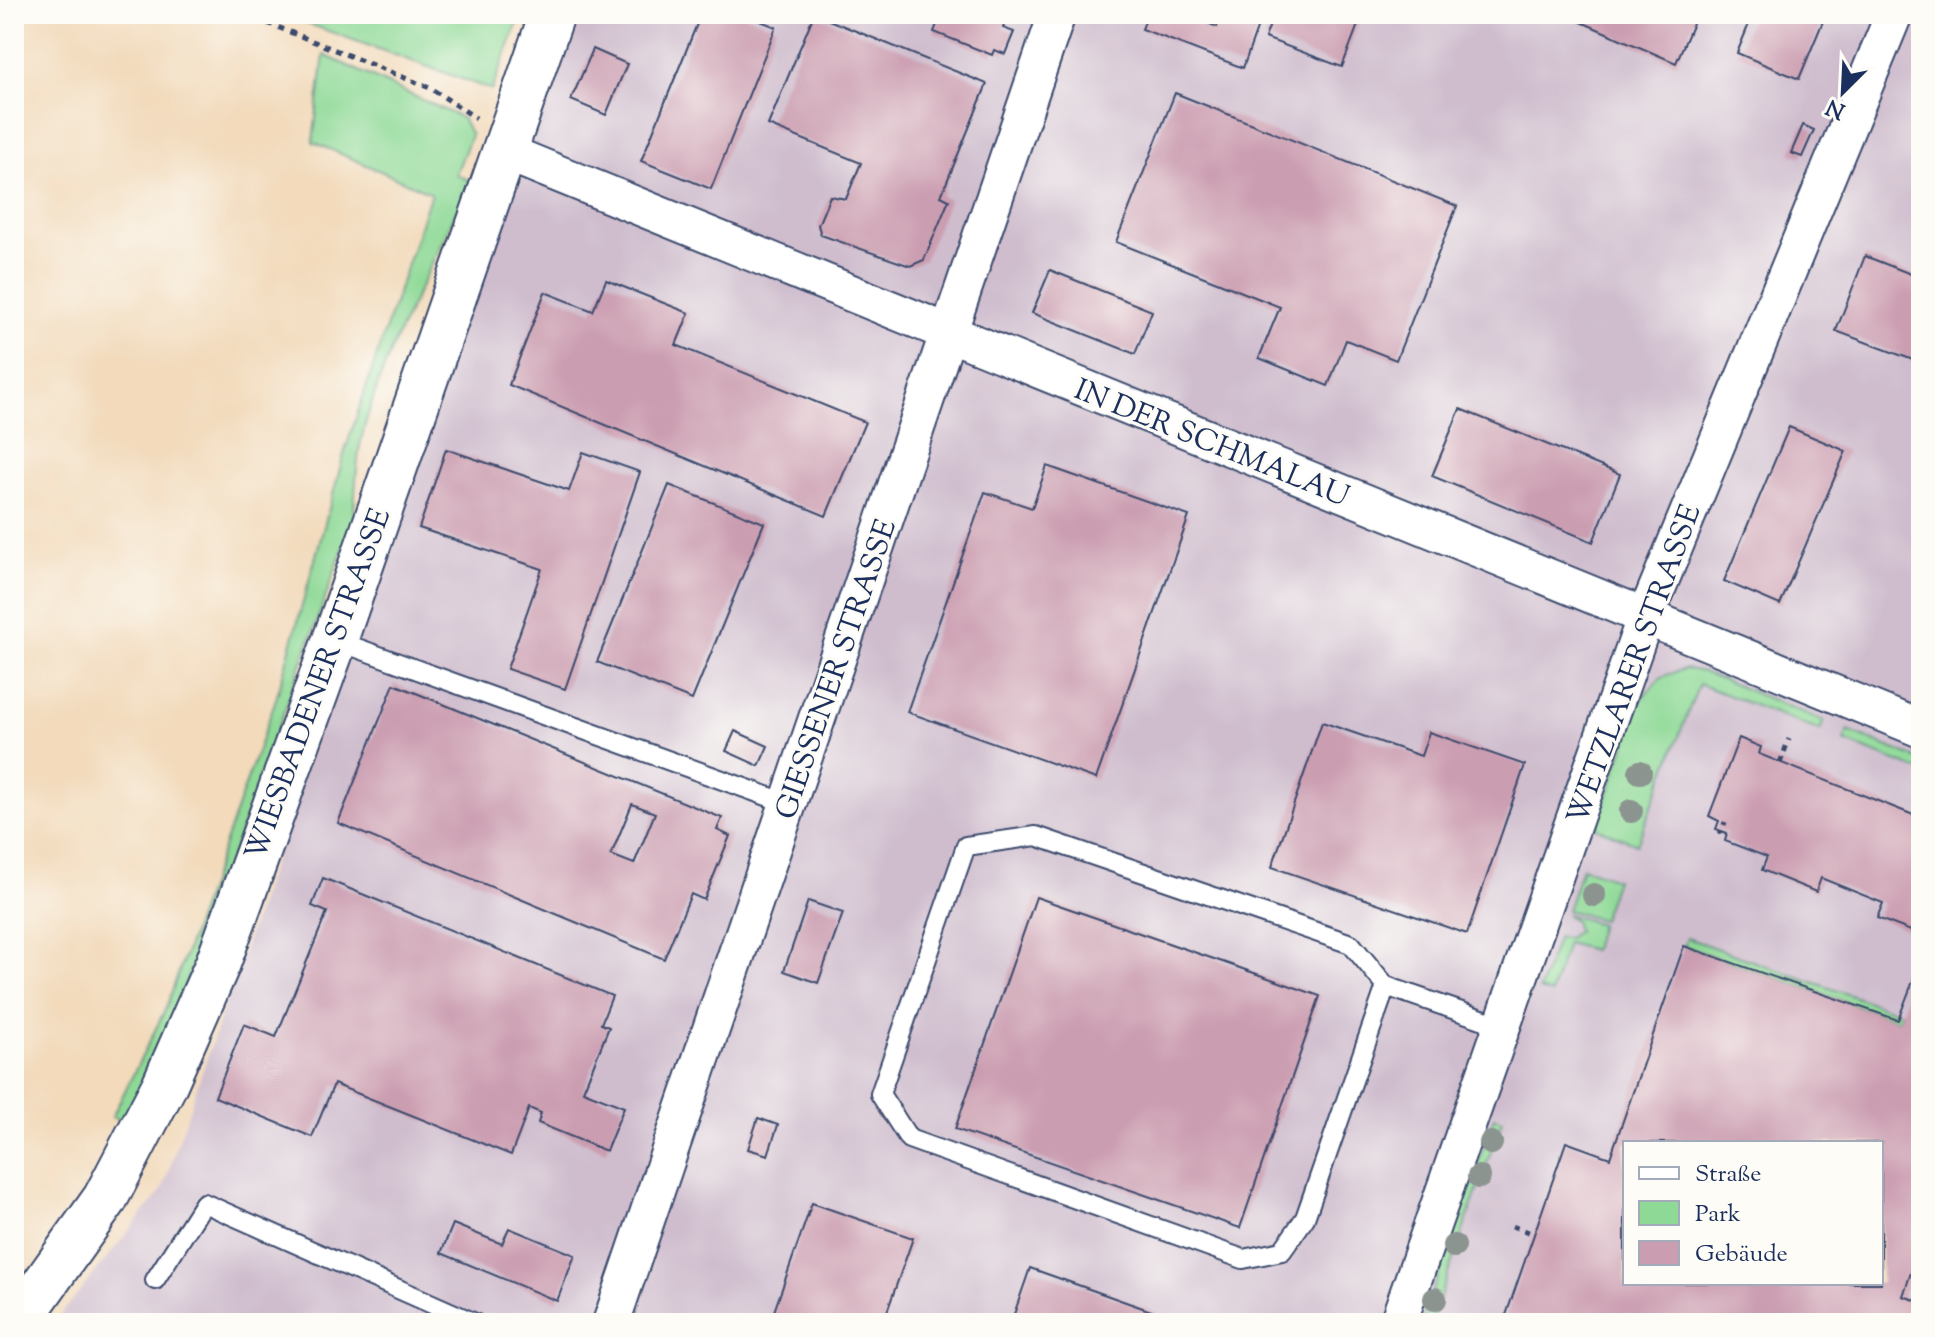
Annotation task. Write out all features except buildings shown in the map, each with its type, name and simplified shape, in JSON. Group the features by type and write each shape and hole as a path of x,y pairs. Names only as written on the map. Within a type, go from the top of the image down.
{"main road":[{"name":"WIESBADENER STRASSE","path":"17,1323 105,1199 164,1086 218,963 335,640 552,14"}],"street":[{"name":"GIESSENER STRASSE","path":"611,1323 1057,14"},
{"name":"WETZLARER STRASSE","path":"1398,1323 1645,618 1894,14"},
{"name":"IN DER SCHMALAU","path":"505,152 1921,729"}],"lane":[{"path":"335,640 789,804"},
{"path":"1386,986 1305,1218 1282,1251 1243,1259 909,1139 880,1094 966,846 1036,836 1351,944 1386,986 1502,1026"},
{"path":"155,1280 204,1203 475,1323"}],"path":[{"path":"245,14 430,88 480,120 505,152"},
{"path":"1780,763 1789,739"},
{"path":"1914,955 1921,936"},
{"path":"1512,1226 1534,1234"}],"shaded area":[{"path":"567,14 1921,14 1921,1323 54,1323 162,1190 451,338"}],"green space":[{"path":"281,14 521,14 492,90"},
{"path":"324,55 462,118 471,135 456,174 470,181 382,374 361,441 353,521 180,999 129,1116 123,1120 112,1117 166,1008 277,696 345,451 431,193 313,142"},
{"path":"1684,669 1701,671 1824,721 1820,731 1699,684 1637,844 1596,828 1641,699 1661,677"},
{"path":"1848,731 1921,760 1921,771 1844,741"},
{"path":"1582,867 1616,879 1602,920 1567,910"},
{"path":"1566,914 1600,924 1593,950 1567,943 1551,994 1539,990 1558,937 1568,938 1577,931 1574,920"},
{"path":"1687,938 1901,1013 1898,1020 1684,946"},
{"path":"1494,1117 1502,1120 1431,1322 1423,1319"}]}
